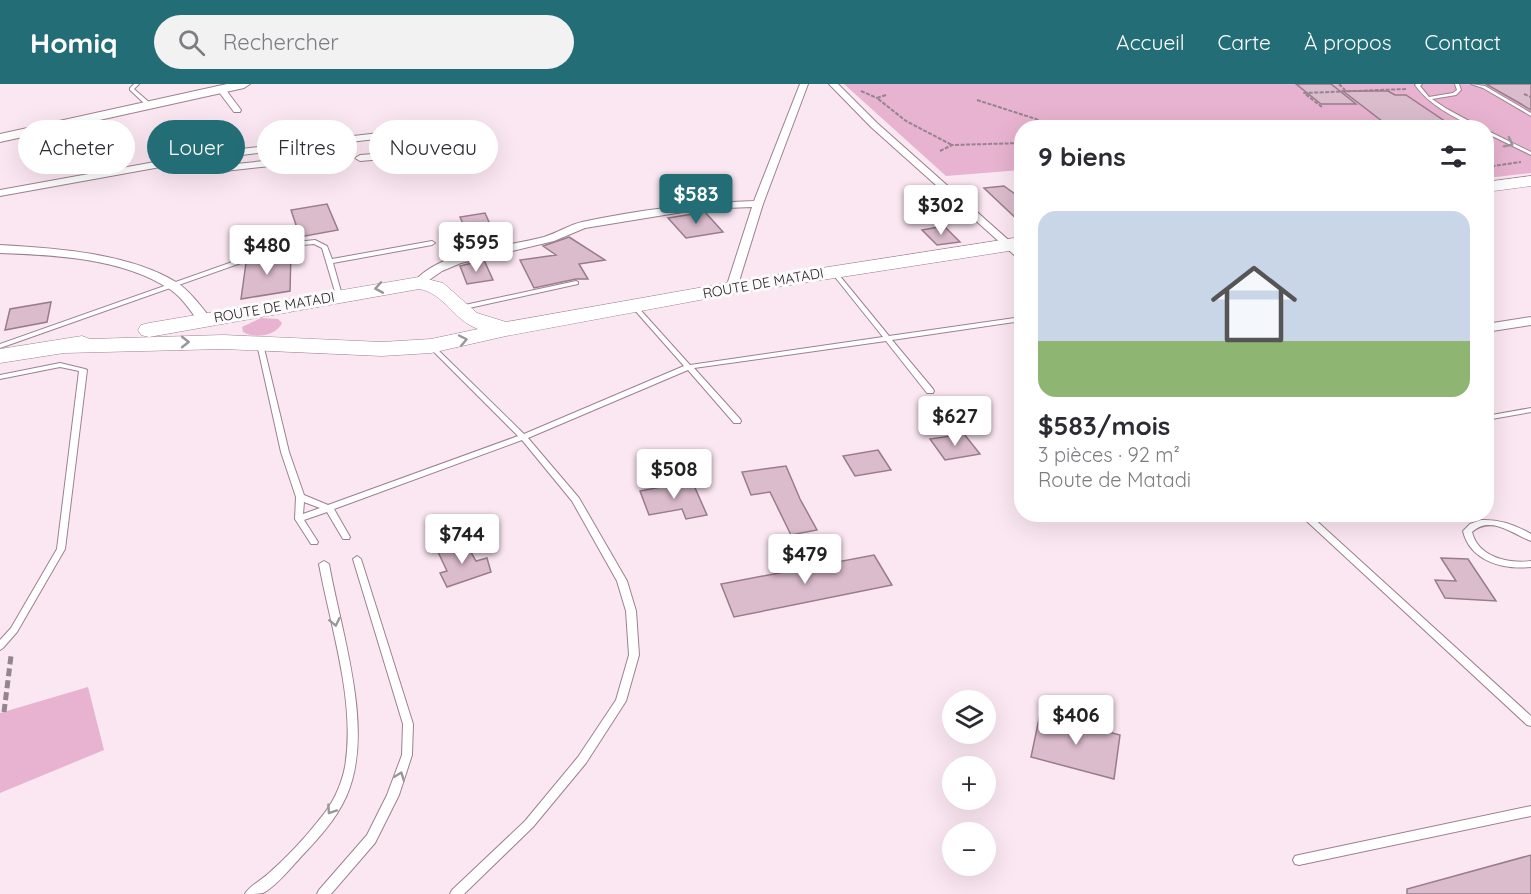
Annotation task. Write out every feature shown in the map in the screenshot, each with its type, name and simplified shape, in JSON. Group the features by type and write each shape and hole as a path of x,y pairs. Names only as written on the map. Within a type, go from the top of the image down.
{"main road":[{"path":"1494,186 1531,182"},
{"name":"ROUTE DE MATADI","path":"64,346 223,342 382,349 431,346 506,329 833,271 1014,248"},
{"name":"ROUTE DE MATADI","path":"0,356 339,295 419,283 441,288 460,308 481,324 506,329"},
{"path":"223,342 230,315"}],"street":[{"path":"0,138 244,84"},
{"path":"732,288 758,204 803,93 804,84"},
{"path":"833,84 874,125 1014,245"},
{"path":"220,88 237,110"},
{"path":"0,193 199,157 257,150"},
{"path":"360,158 369,157"},
{"path":"419,283 438,268 457,260 550,239 582,225 701,206 758,204"},
{"path":"0,249 63,254 135,269 173,285 204,319"},
{"path":"1494,327 1531,321"}],"lane":[{"path":"137,84 131,89 148,104"},
{"path":"1420,84 1417,85 1429,98 1466,120"},
{"path":"1429,98 1454,94 1460,90 1457,84"},
{"path":"1473,84 1484,87 1531,115"},
{"path":"1494,135 1531,154"},
{"path":"0,346 288,244 315,242 325,247 331,261 339,295"},
{"path":"331,261 432,243"},
{"path":"833,271 930,391"},
{"path":"460,308 576,283"},
{"path":"634,306 737,421"},
{"path":"298,519 523,437 689,367 1014,320"},
{"path":"260,344 285,452 300,497 298,519 314,542"},
{"path":"431,346 523,437 576,500 622,581 631,611 633,655 621,701 582,760 529,824 456,894"},
{"path":"0,377 60,365 83,370 62,549 14,630 0,646"},
{"path":"1494,417 1531,410"},
{"path":"300,497 330,509 346,537"},
{"path":"1313,522 1531,722"},
{"path":"1531,538 1512,528 1488,523 1471,526 1467,531 1471,544 1490,558 1516,565 1531,564"},
{"path":"323,894 371,839 393,795 407,755 408,724 357,559"},
{"path":"250,894 266,885 313,836 342,794 353,754 349,690 324,564"},
{"path":"1299,860 1531,811"}],"path":[{"path":"1339,84 1345,90"},
{"path":"1322,107 1304,93 1406,90 1403,84"},
{"path":"1524,94 1531,98"},
{"path":"886,95 877,98 906,121 952,145"},
{"path":"977,100 999,108 1024,112 1039,120"},
{"path":"940,151 952,145 1014,143"},
{"path":"1494,166 1531,161"},
{"path":"4,712 14,630"}],"shaded area":[{"path":"844,84 1531,84 1531,173 1494,177 1494,120 1014,120 1014,171 946,176"},
{"path":"261,318 278,319 282,323 275,331 265,335 259,336 243,332 242,327"},
{"path":"88,687 104,750 0,793 0,713"}],"building":[{"path":"1296,84 1331,84 1356,104 1321,104"},
{"path":"1486,84 1531,84 1531,110 1521,104"},
{"path":"1343,91 1388,91 1395,95 1406,95 1443,120 1381,120"},
{"path":"1004,186 1014,193 1014,216 984,188"},
{"path":"327,204 338,230 300,237 291,210"},
{"path":"705,212 723,232 686,238 668,218"},
{"path":"485,213 493,231 468,235 460,217"},
{"path":"944,226 960,242 937,245 922,230"},
{"path":"569,237 605,260 579,264 588,279 576,279 534,288 520,260 556,255 543,246"},
{"path":"474,239 478,248 455,255 450,243"},
{"path":"291,252 290,291 241,299 246,263 271,255"},
{"path":"484,260 493,280 467,284 460,266"},
{"path":"51,302 47,322 5,330 10,309"},
{"path":"964,434 980,454 945,460 930,439"},
{"path":"878,450 891,470 855,476 843,456"},
{"path":"786,466 817,530 791,535 770,492 751,495 742,472"},
{"path":"692,481 707,515 686,519 682,509 649,515 640,491"},
{"path":"466,543 476,561 487,558 491,572 447,587 440,573 447,571 438,552"},
{"path":"874,555 892,585 734,617 721,584"},
{"path":"1441,558 1468,559 1496,601 1445,598 1435,580 1456,581"},
{"path":"1040,714 1120,735 1114,779 1031,757"},
{"path":"1531,855 1531,894 1407,894 1407,889"}]}
